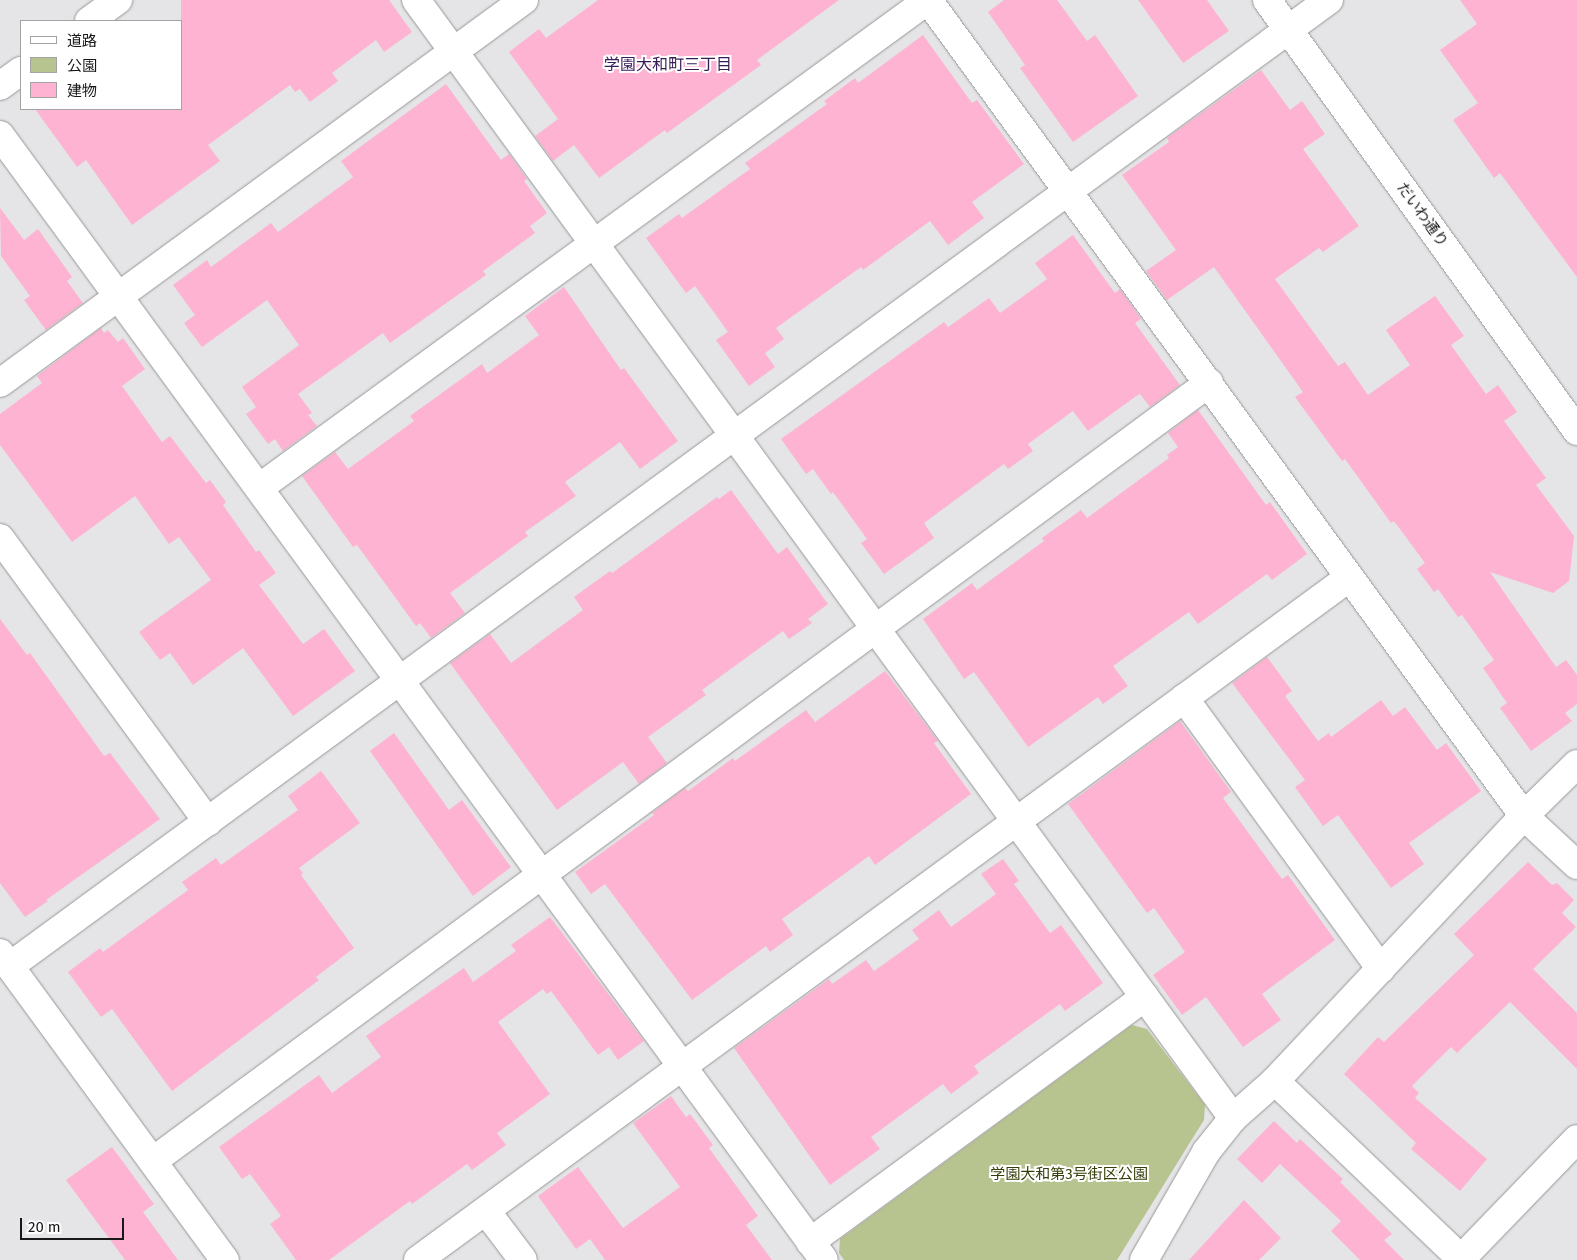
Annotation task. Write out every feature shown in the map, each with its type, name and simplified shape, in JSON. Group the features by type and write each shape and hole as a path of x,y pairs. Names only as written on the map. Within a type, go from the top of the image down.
{"street":[{"path":"90,20 118,0"},
{"path":"416,0 1233,1118"},
{"path":"0,383 524,0"},
{"path":"259,488 928,0 1524,816 1577,865"},
{"name":"だいわ通り","path":"1267,0 1577,430"},
{"path":"225,1260 5,959 208,822 1329,0"},
{"path":"0,86 20,72"},
{"path":"0,135 817,1251 1145,997"},
{"path":"153,1160 1209,383"},
{"path":"0,538 208,822"},
{"path":"418,1260 1350,577"},
{"path":"1184,698 1381,969"},
{"path":"1144,1260 1206,1152 1233,1118 1275,1081 1524,816 1577,764"},
{"path":"1275,1081 1460,1259 1577,1140"},
{"path":"486,1211 523,1260"}],"green space":[{"name":"学園大和第3号街区公園","path":"1132,1025 1147,1029 1205,1105 1204,1120 1117,1260 844,1260 839,1253 840,1239"}],"building":[{"path":"181,0 389,0 412,32 384,52 376,40 332,73 338,81 310,102 300,89 295,92 290,85 208,145 220,161 132,225 86,160 77,167 36,110 182,110"},
{"path":"598,0 839,0 757,60 761,65 667,133 665,130 599,178 574,145 553,161 535,136 558,119 509,52 539,29 546,38"},
{"path":"1004,0 1057,0 1087,41 1095,35 1138,96 1073,142 1020,68 1025,65 988,12"},
{"path":"1138,0 1207,0 1229,31 1183,63"},
{"path":"1460,0 1577,0 1577,277 1500,173 1494,178 1453,120 1478,103 1440,50 1477,24"},
{"path":"923,35 972,103 977,100 1024,164 972,202 984,218 948,245 930,221 863,270 861,267 776,328 784,339 765,353 775,367 749,386 716,340 728,332 695,286 686,293 646,238 679,214 682,218 750,169 745,163 827,104 824,101 855,78 858,83"},
{"path":"1261,70 1290,110 1302,101 1325,134 1303,149 1359,226 1323,252 1319,248 1275,279 1338,366 1345,362 1368,395 1410,365 1386,330 1435,296 1464,336 1451,345 1486,394 1498,385 1517,412 1504,421 1546,478 1536,485 1574,536 1569,581 1553,593 1490,572 1556,667 1566,660 1577,675 1577,704 1565,713 1572,721 1531,751 1500,708 1507,703 1483,668 1494,660 1462,615 1458,617 1438,589 1434,592 1417,569 1425,563 1394,521 1391,523 1345,459 1342,461 1295,397 1303,392 1214,267 1167,300 1146,271 1176,250 1122,175 1169,142 1167,138"},
{"path":"446,84 501,160 509,154 527,179 524,181 547,213 530,226 535,233 483,271 486,275 390,343 383,333 298,394 312,413 308,415 317,426 283,451 275,439 268,444 246,414 256,407 242,387 299,345 267,300 202,347 184,323 195,315 173,285 207,260 211,267 271,223 278,232 353,177 341,161"},
{"path":"0,208 24,240 38,229 72,277 67,281 83,303 46,330 24,300 30,296 1,256"},
{"path":"1073,235 1115,293 1120,289 1141,319 1135,323 1180,385 1150,407 1140,394 1088,431 1073,411 1028,444 1033,451 1008,469 1004,464 924,523 934,538 884,574 861,543 867,539 833,492 831,494 813,469 806,474 781,439 944,322 948,327 989,298 1000,313 1047,279 1035,263"},
{"path":"564,287 621,370 624,368 678,441 640,469 620,442 565,482 576,496 525,532 528,536 450,593 465,613 431,638 420,623 416,626 357,545 353,547 302,476 335,452 348,469 414,421 410,416 482,364 487,373 539,335 525,316"},
{"path":"101,328 104,333 108,330 118,342 123,338 145,369 122,386 162,442 170,436 206,483 210,480 226,502 223,505 256,552 259,550 276,573 259,585 303,644 324,629 355,671 293,716 243,648 193,685 170,653 160,660 139,632 211,580 179,537 169,544 135,496 72,542 0,445 0,414 42,383 37,376"},
{"path":"1198,410 1266,505 1270,502 1307,554 1272,580 1267,574 1198,624 1189,612 1113,666 1128,686 1103,704 1098,697 1028,747 974,672 964,679 923,619 972,583 977,590 1044,541 1042,538 1081,510 1087,518 1169,458 1167,455 1178,447 1168,433"},
{"path":"731,490 778,554 787,547 828,604 808,619 812,623 789,639 783,631 702,690 706,695 648,737 667,763 639,784 623,762 557,810 450,663 490,634 511,663 583,610 574,597 610,571 612,573 717,497 719,499"},
{"path":"0,619 27,655 30,653 104,756 110,753 160,819 25,917 0,883"},
{"path":"1267,657 1292,691 1285,696 1318,741 1329,733 1331,737 1381,700 1393,716 1405,707 1437,750 1446,743 1481,791 1409,843 1424,864 1391,888 1338,815 1323,826 1295,787 1305,780 1232,683"},
{"path":"885,671 938,741 934,743 971,794 875,865 869,856 782,919 793,935 770,952 766,946 692,1000 605,884 591,894 575,872 654,815 652,813 685,788 688,791 733,758 735,761 806,710 815,722"},
{"path":"1180,721 1231,792 1223,798 1282,879 1288,875 1335,940 1262,994 1281,1020 1243,1047 1206,997 1182,1015 1153,975 1185,952 1154,908 1147,913 1068,804"},
{"path":"394,733 449,810 462,800 511,867 473,896 370,751"},
{"path":"321,771 360,823 299,868 303,873 301,875 354,948 316,977 319,980 172,1091 112,1009 101,1017 68,972 100,948 103,952 188,890 182,882 216,858 221,865 298,810 288,796"},
{"path":"1003,859 1019,881 1014,884 1050,933 1061,925 1103,983 1065,1011 1060,1004 974,1066 979,1073 951,1094 943,1084 871,1137 880,1149 830,1185 734,1048 829,979 832,984 866,960 874,971 919,939 912,930 939,910 951,927 996,894 981,874"},
{"path":"1528,862 1552,885 1557,883 1574,900 1562,913 1576,927 1533,969 1577,1013 1577,1069 1510,1002 1457,1053 1451,1047 1412,1086 1419,1093 1415,1098 1487,1159 1460,1191 1411,1149 1416,1143 1344,1074 1378,1037 1384,1042 1474,955 1454,934"},
{"path":"550,917 644,1041 618,1060 609,1047 598,1055 551,991 547,994 543,989 498,1022 550,1094 497,1133 506,1145 472,1170 467,1164 412,1204 410,1201 329,1260 296,1260 270,1224 281,1216 250,1174 242,1179 219,1147 319,1075 332,1093 381,1057 366,1036 464,968 473,982 516,951 511,945"},
{"path":"671,1096 686,1117 690,1114 713,1145 709,1148 758,1216 746,1225 772,1260 605,1260 590,1239 576,1249 538,1196 578,1167 623,1228 680,1187 633,1123"},
{"path":"1274,1121 1297,1143 1300,1139 1343,1179 1340,1182 1392,1234 1384,1240 1404,1260 1360,1260 1331,1231 1341,1221 1280,1164 1262,1183 1237,1159"},
{"path":"112,1147 154,1204 143,1212 178,1260 125,1260 66,1180"},
{"path":"1244,1200 1281,1238 1259,1260 1189,1260"}],"district":[{"name":"学園大和町三丁目","path":"668,65"}]}
